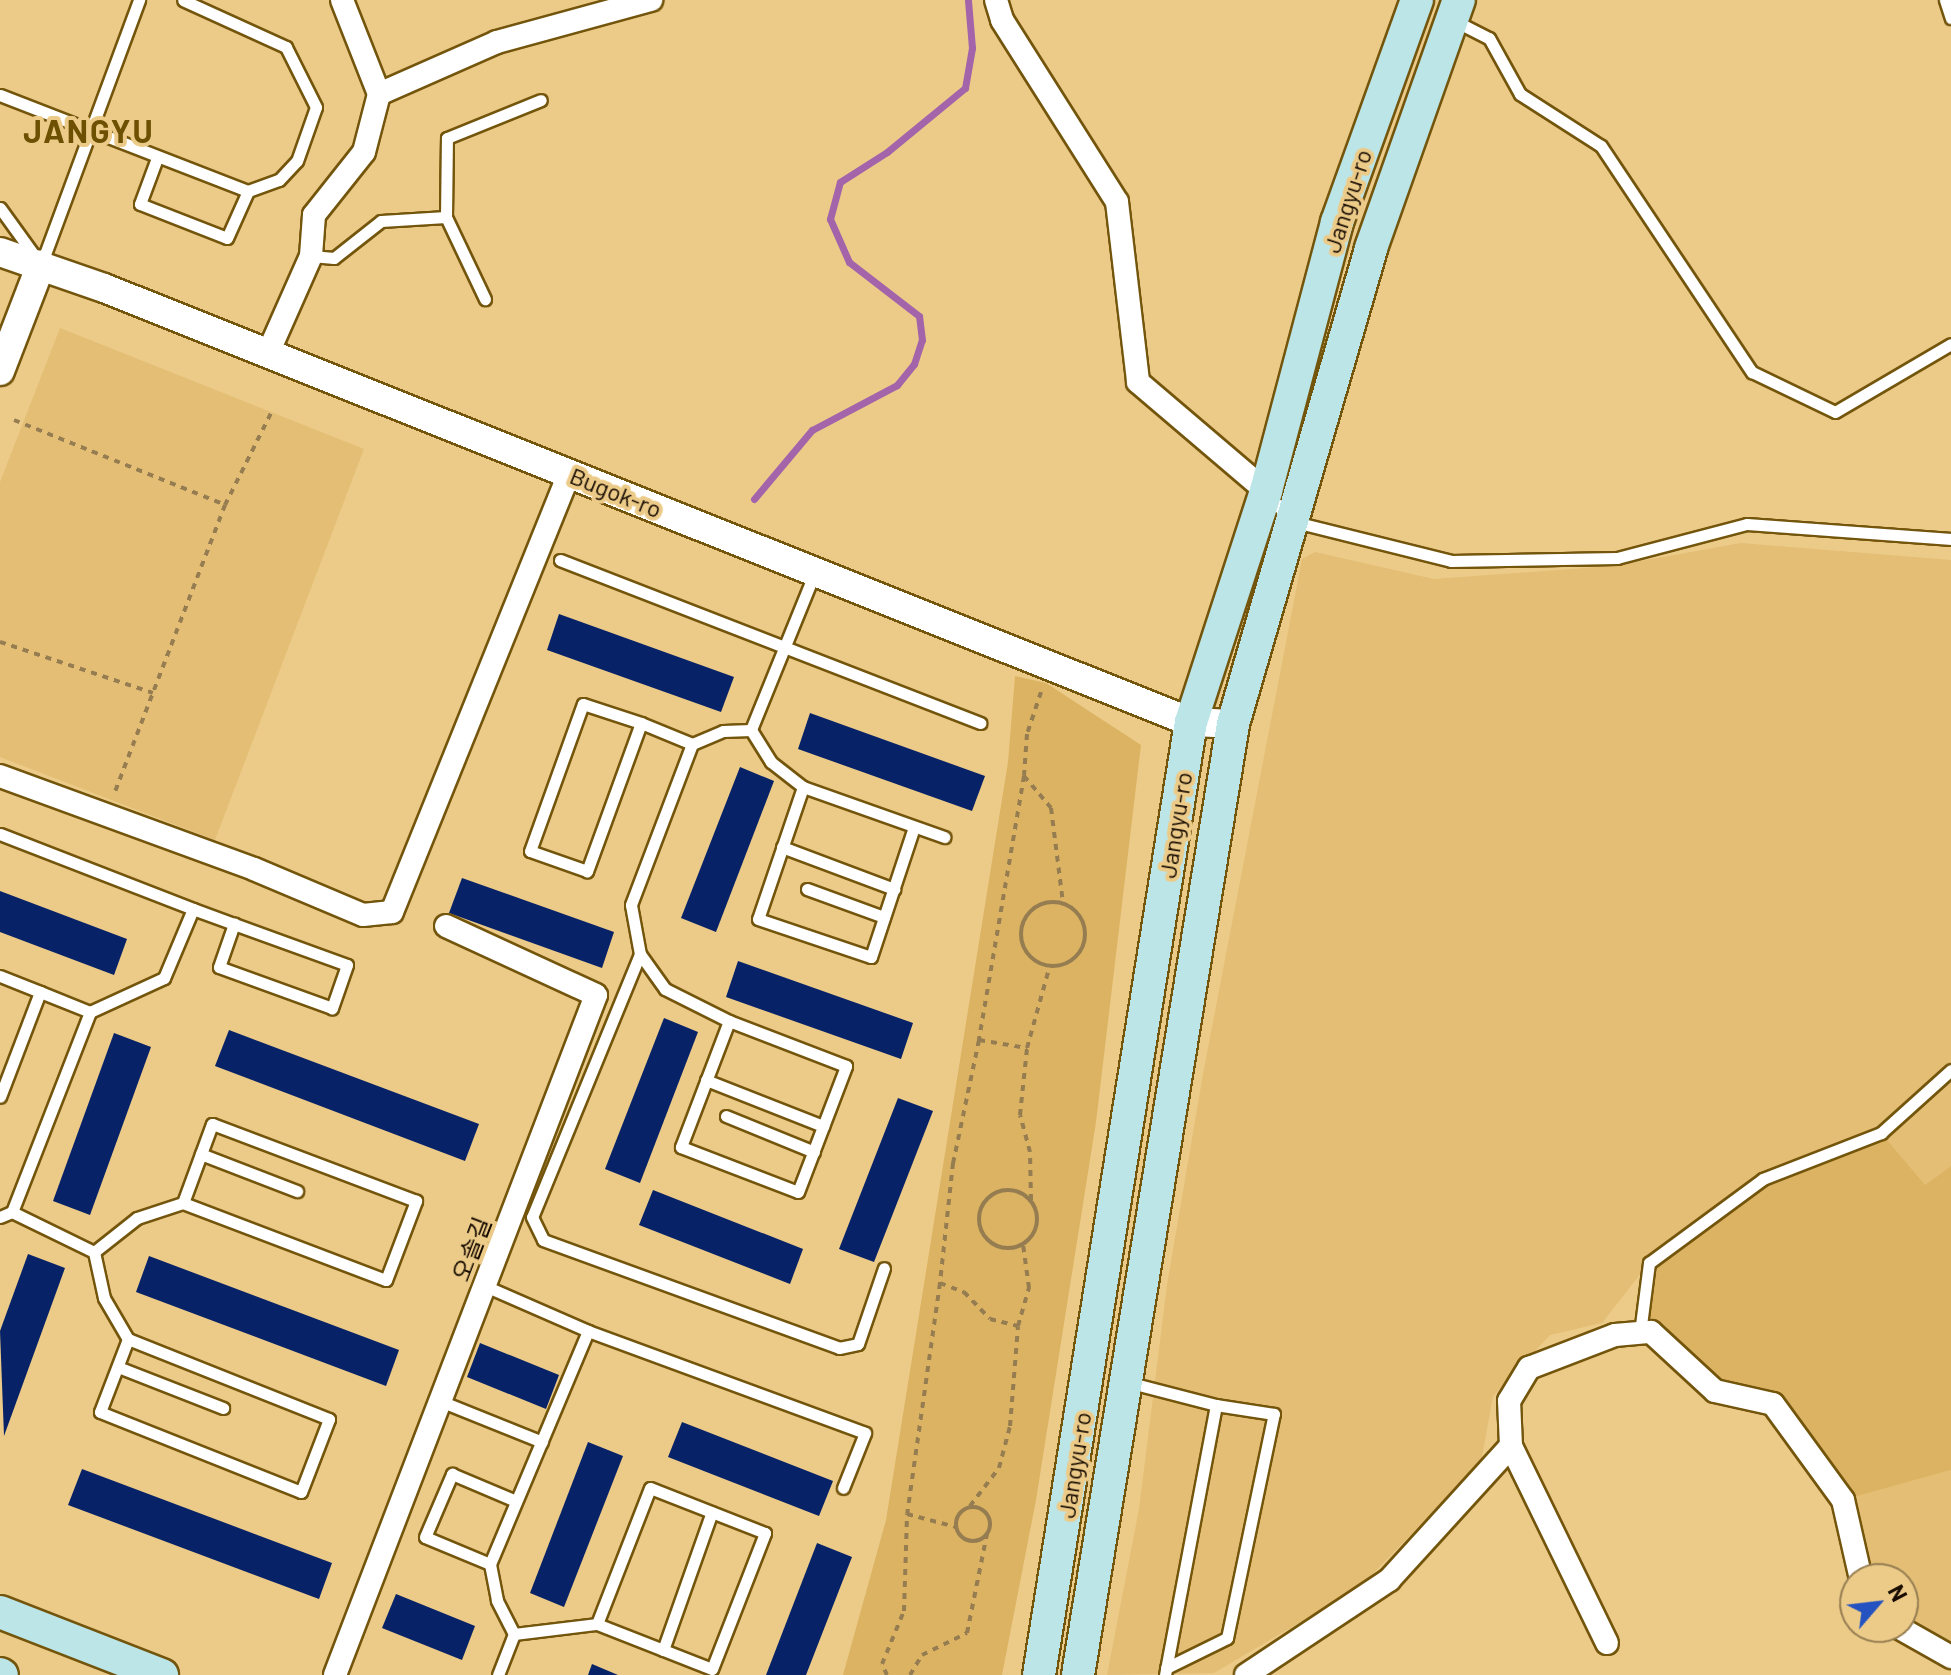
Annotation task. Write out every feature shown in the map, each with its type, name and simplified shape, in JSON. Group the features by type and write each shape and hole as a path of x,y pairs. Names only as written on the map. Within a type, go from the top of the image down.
{"main road":[{"name":"Jangyu-ro","path":"1039,1675 1191,722 1266,491 1337,222 1417,0"},
{"name":"Jangyu-ro","path":"1078,1675 1233,724 1371,248 1455,10"},
{"path":"0,1612 162,1675"}],"street":[{"path":"268,353 311,256 314,215 364,152 379,94 342,0"},
{"path":"379,94 497,42 651,0"},
{"path":"996,0 1002,20 1117,202 1138,382 1266,491"},
{"name":"Bugok-ro","path":"0,252 268,353 1191,722 1233,724"},
{"path":"0,371 41,265"},
{"path":"0,776 363,915 392,912 569,474"},
{"name":"오솔길","path":"335,1675 596,995 446,926"},
{"path":"1607,1643 1511,1446 1509,1401 1529,1368 1615,1335 1651,1332 1715,1391 1773,1404 1843,1500 1857,1563"},
{"path":"1246,1675 1321,1630 1389,1580 1511,1446"},
{"path":"1919,1639 1951,1657"}],"lane":[{"path":"41,265 139,0"},
{"path":"0,95 90,133 248,191 279,180 297,161 316,107 286,47 183,0"},
{"path":"1945,0 1951,18"},
{"name":"Jangyu-ro","path":"1455,10 1489,38 1520,94 1601,146 1752,372 1835,412 1951,344"},
{"path":"485,299 446,217 447,138 541,100"},
{"path":"157,158 140,204 227,238 248,191"},
{"path":"0,208 41,265"},
{"path":"311,256 334,258 381,221 446,217"},
{"path":"1266,491 1291,521 1451,561 1617,558 1747,524 1951,539"},
{"path":"560,560 980,723"},
{"path":"751,730 781,646 815,572"},
{"path":"641,723 587,871 530,851 583,704 641,723 692,744 723,731 751,730"},
{"path":"751,730 771,762 803,787 944,837"},
{"path":"692,744 631,905 640,954 665,989 729,1021 846,1066 798,1192 681,1147 729,1021"},
{"path":"803,787 758,919 871,957 914,827"},
{"path":"0,834 347,965 332,1008 219,967 234,924"},
{"path":"782,847 894,889"},
{"path":"807,889 884,917"},
{"path":"0,1217 12,1212 90,1012 164,978 193,909"},
{"path":"640,954 532,1217 543,1240 839,1348 858,1344 884,1268"},
{"path":"0,976 90,1012"},
{"path":"0,1097 40,992"},
{"path":"1640,1333 1649,1263 1763,1179 1881,1133 1951,1070"},
{"path":"706,1080 823,1126"},
{"path":"726,1116 814,1152"},
{"path":"94,1252 137,1218 183,1203 386,1280 416,1201 212,1124 183,1203"},
{"path":"201,1154 297,1191"},
{"path":"12,1212 94,1252"},
{"path":"94,1252 104,1298 128,1339 329,1419 301,1492 100,1412 128,1339"},
{"path":"492,1289 588,1331 865,1433 843,1488"},
{"path":"498,1675 514,1634 497,1600 490,1564 588,1331"},
{"path":"118,1367 223,1408"},
{"path":"1126,1382 1216,1405 1274,1414 1227,1638 1165,1671"},
{"path":"450,1405 542,1442"},
{"path":"1165,1671 1216,1405"},
{"path":"490,1564 425,1537 452,1474 516,1501"},
{"path":"514,1634 597,1624 712,1669 765,1533 650,1488 597,1624"},
{"path":"663,1650 712,1512"}],"path":[{"path":"105,815 225,505 272,411"},
{"path":"14,420 225,505"},
{"path":"0,642 153,693"},
{"path":"887,1675 882,1664 904,1611 907,1514 940,1283 953,1163 979,1040 1024,776 1027,734 1041,692"},
{"path":"1024,776 1051,808 1063,903 1080,916 1085,935 1078,955 1050,965 1031,956 1022,927 1033,909 1063,903"},
{"path":"1031,1200 1006,1189 989,1196 979,1212 987,1239 1004,1247 1023,1244 1035,1228 1030,1152 1020,1115 1027,1048 1050,965"},
{"path":"979,1040 1027,1048"},
{"path":"956,1527 957,1516 970,1506 999,1468 1010,1426 1018,1326 1029,1288 1023,1244"},
{"path":"940,1283 964,1292 990,1319 1018,1326"},
{"path":"910,1675 922,1655 967,1633 990,1523 986,1512 970,1506"},
{"path":"907,1514 956,1527 966,1540 987,1534"}],"shaded area":[{"path":"60,328 364,449 215,840 0,757 0,482"},
{"path":"1741,543 1951,560 1951,1166 1925,1185 1649,1263 1602,1323 1550,1335 1493,1396 1481,1462 1360,1587 1214,1673 1107,1675 1139,1509 1167,1285 1203,1074 1302,559 1315,552 1434,579 1613,566"},
{"path":"1015,676 1046,683 1141,745 1096,1122 1036,1500 1002,1675 843,1675 886,1520 1008,762"},
{"path":"1881,1133 1925,1185 1951,1166 1951,1470 1843,1500 1773,1404 1715,1391 1651,1332 1649,1263 1763,1179"},
{"path":"1951,1470 1951,1657 1919,1637 1919,1563 1857,1563 1843,1500"}],"building":[{"path":"559,614 734,677 721,712 547,650"},
{"path":"810,713 985,776 972,811 798,749"},
{"path":"740,767 774,781 716,932 681,918"},
{"path":"462,878 614,932 602,968 449,913"},
{"path":"0,891 127,939 114,975 0,932"},
{"path":"738,961 913,1023 901,1059 726,997"},
{"path":"664,1018 698,1032 640,1183 605,1169"},
{"path":"229,1030 479,1124 465,1161 215,1066"},
{"path":"114,1033 151,1047 90,1215 53,1201"},
{"path":"898,1098 933,1111 874,1262 839,1249"},
{"path":"653,1190 803,1249 790,1284 639,1225"},
{"path":"28,1254 65,1268 4,1436 0,1331"},
{"path":"149,1256 399,1350 386,1386 136,1292"},
{"path":"480,1343 559,1375 546,1409 467,1377"},
{"path":"682,1422 833,1481 819,1516 668,1457"},
{"path":"588,1442 623,1456 564,1607 530,1593"},
{"path":"82,1469 332,1563 319,1599 68,1505"},
{"path":"817,1543 852,1557 806,1675 766,1675"},
{"path":"396,1594 475,1626 462,1660 382,1628"},
{"path":"592,1664 618,1675 588,1675"}],"waterway":[{"path":"754,499 812,430 897,385 914,364 922,340 919,316 849,262 830,219 840,182 887,152 965,88 972,48 968,0"}],"district":[{"name":"JANGYU","path":"89,130"}]}
